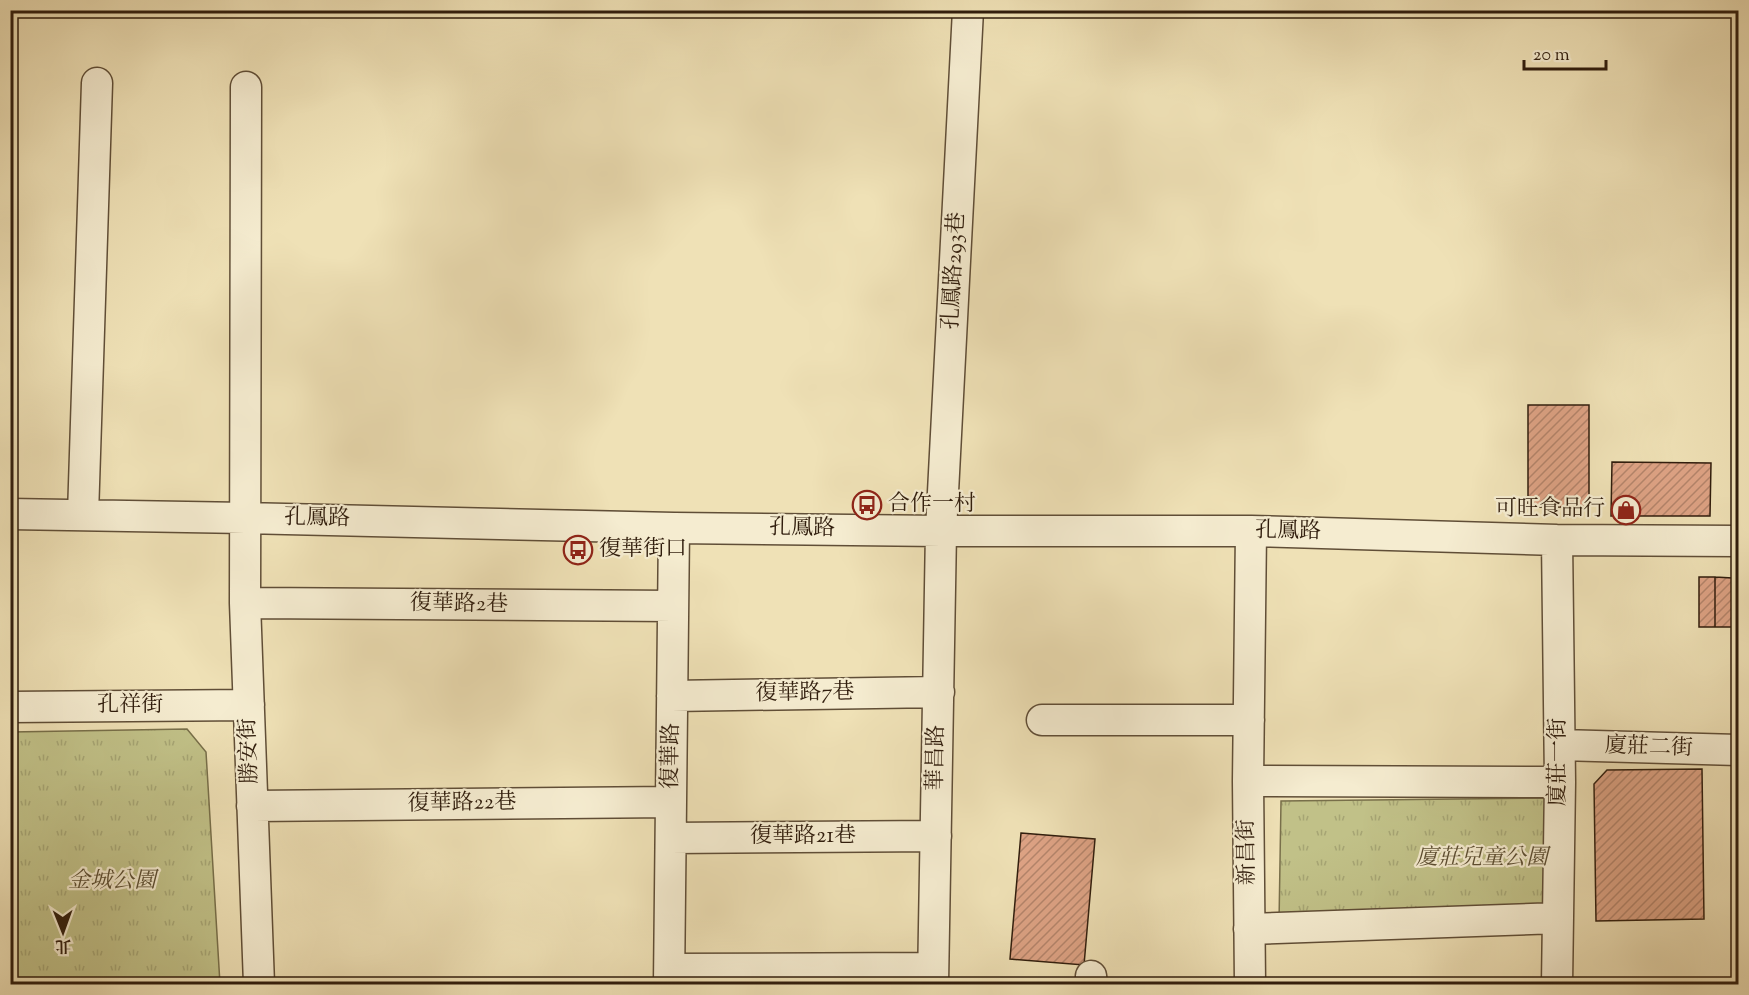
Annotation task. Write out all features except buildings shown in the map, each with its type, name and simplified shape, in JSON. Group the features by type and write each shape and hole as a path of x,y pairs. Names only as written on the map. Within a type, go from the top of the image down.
{"street":[{"name":"孔鳳路293巷","path":"941,531 968,10"},
{"path":"83,515 97,83"},
{"name":"勝安街","path":"246,87 245,603 259,984"},
{"name":"孔鳳路","path":"10,514 674,528 1251,531 1557,540 1738,541"},
{"name":"復華路","path":"670,976 674,528"},
{"name":"華昌路","path":"933,976 941,531"},
{"name":"新昌街","path":"1250,984 1248,781 1251,531"},
{"name":"廈莊一街","path":"1557,540 1560,745 1557,984"},
{"name":"復華路2巷","path":"245,603 673,606"},
{"name":"復華路7巷","path":"672,696 939,692"},
{"name":"孔祥街","path":"10,707 249,705"},
{"path":"1042,720 1249,720"},
{"name":"廈莊二街","path":"1560,745 1738,750"},
{"path":"1248,781 1560,782"},
{"name":"復華路22巷","path":"252,806 671,802"},
{"name":"復華路21巷","path":"671,838 936,836"},
{"path":"1249,929 1558,918"},
{"path":"670,976 933,976"}],"green space":[{"name":"金城公園","path":"187,729 206,752 220,984 11,984 11,732"},
{"name":"廈莊兒童公園","path":"1551,798 1550,919 1279,923 1281,801"}],"place":[{"name":"合作一村","path":"867,505"},
{"name":"可旺食品行","path":"1626,510"},
{"name":"復華街口","path":"578,550"}]}
